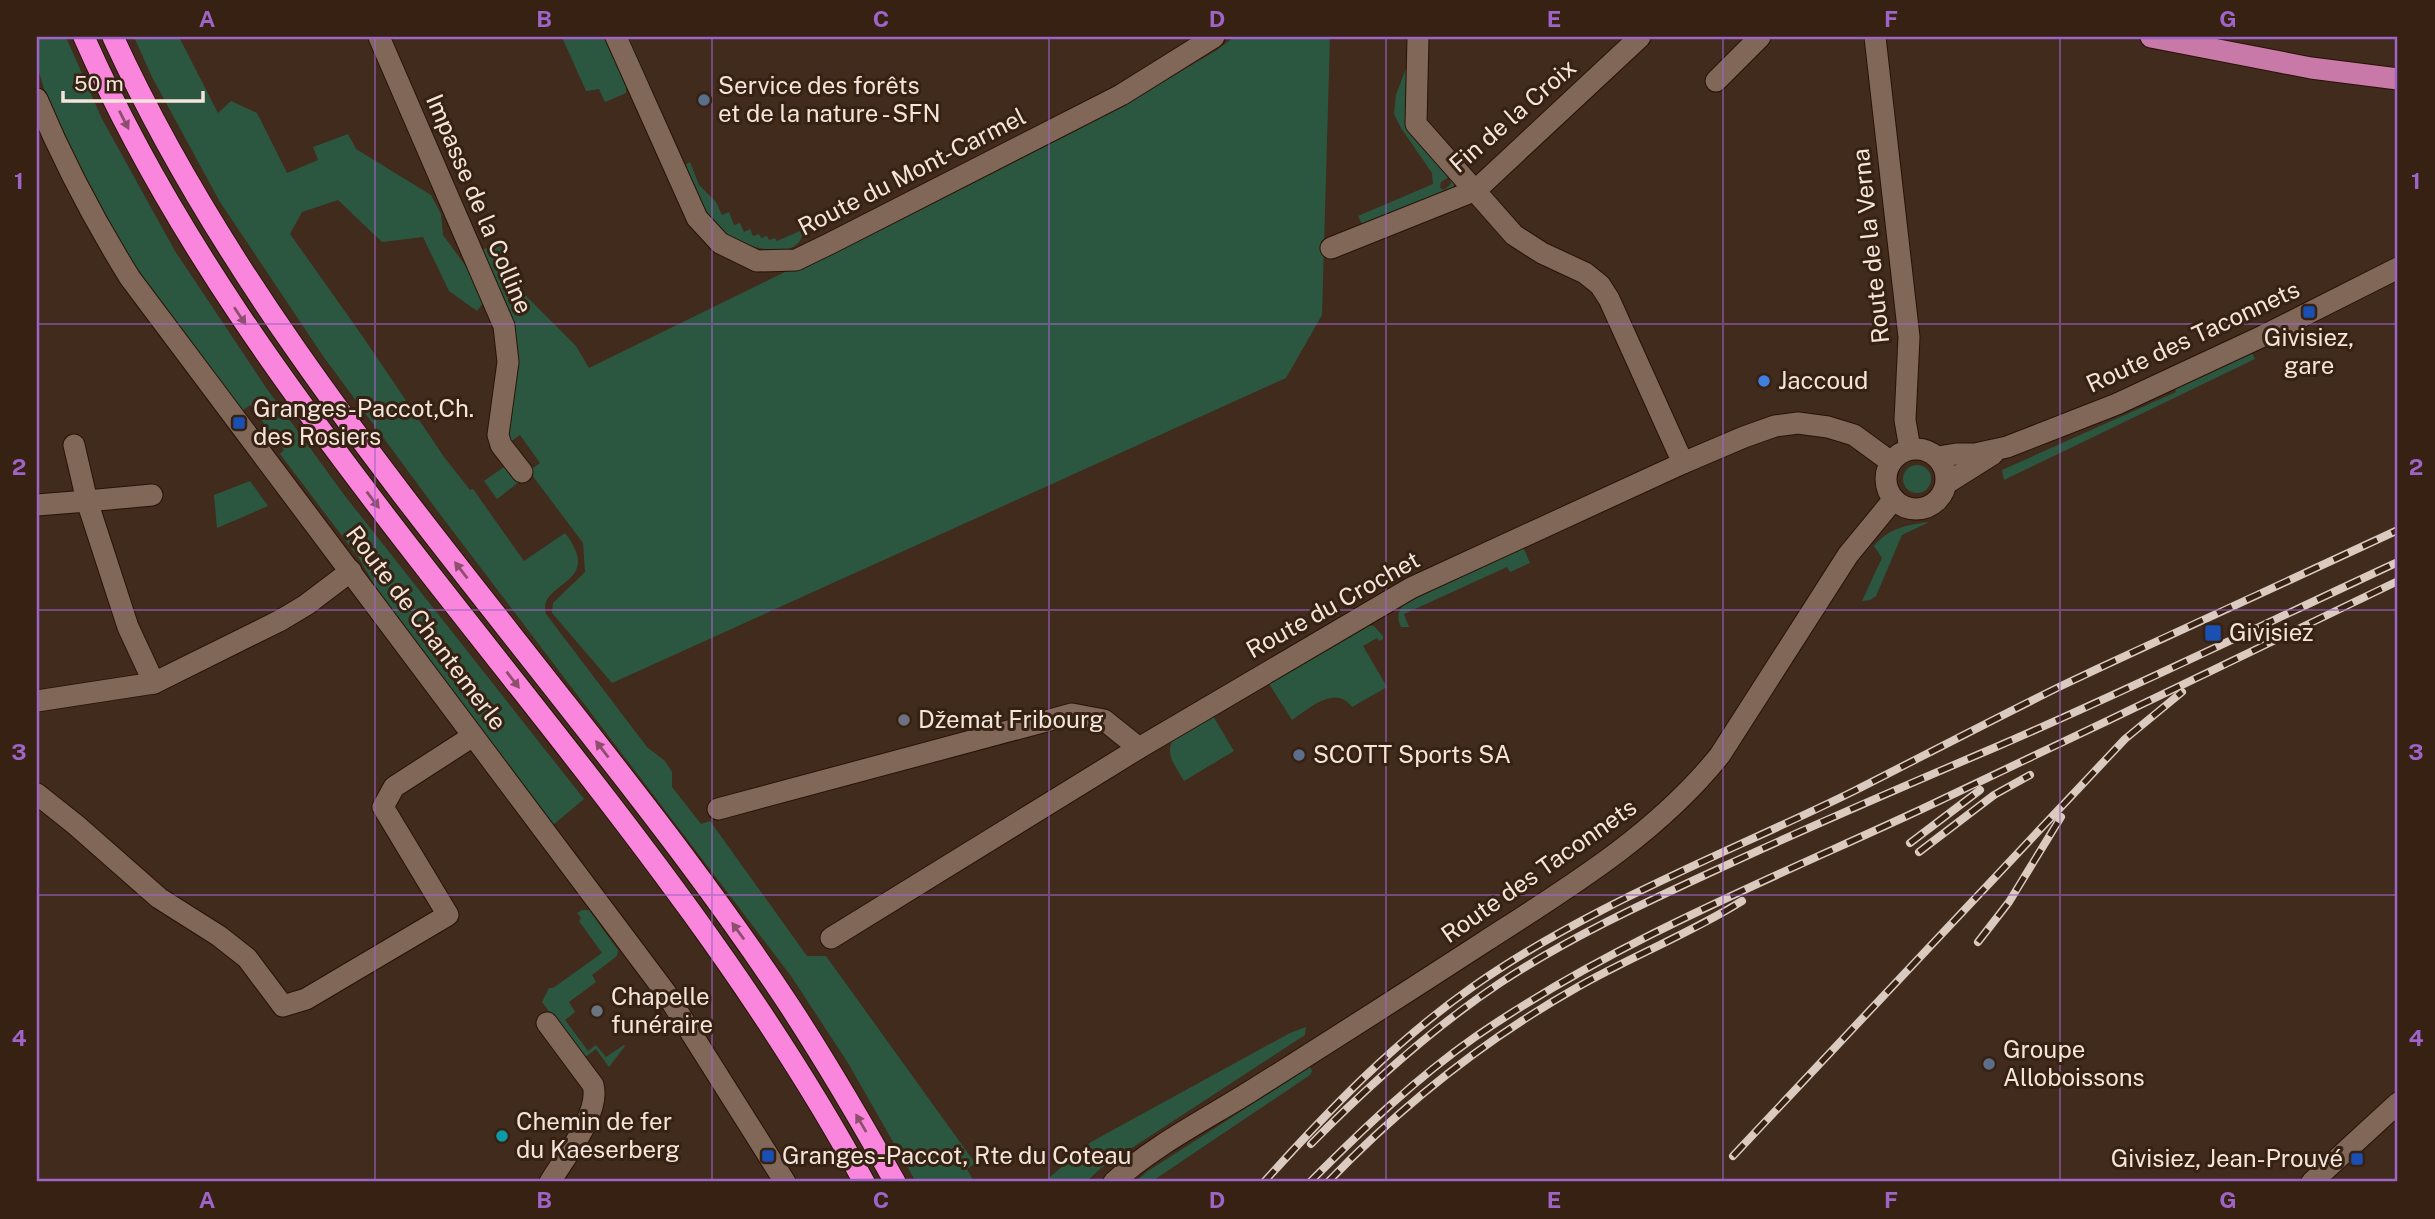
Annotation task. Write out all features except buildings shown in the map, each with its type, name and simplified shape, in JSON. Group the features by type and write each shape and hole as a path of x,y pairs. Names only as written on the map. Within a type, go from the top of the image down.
{"highway":[{"path":"84,37 118,108 167,199 264,351 368,494 625,823 719,950 797,1067 864,1182"},
{"path":"113,37 184,175 286,335 382,467 646,806 740,934 820,1053 895,1182"}],"main road":[{"path":"2151,37 2311,68 2398,79"}],"street":[{"name":"Impasse de la Colline","path":"379,37 504,326 508,362 498,435 501,445 522,472"},
{"name":"Route du Mont-Carmel","path":"616,37 696,218 720,243 757,261 796,260 1121,95 1214,37"},
{"path":"1418,37 1416,124 1514,235 1527,245 1585,273 1600,285 1609,299 1683,463"},
{"name":"Fin de la Croix","path":"1331,248 1476,190 1640,37"},
{"path":"1716,81 1760,37"},
{"name":"Route de la Verna","path":"1875,37 1909,337 1905,420 1910,449"},
{"name":"Route de Chantemerle","path":"37,99 75,181 131,278 666,993 785,1182"},
{"name":"Route des Taconnets","path":"1938,457 1975,454 2007,447 2117,404 2263,336 2398,268"},
{"name":"Route du Crochet","path":"831,938 1139,748 1411,588 1683,463 1775,426 1798,423 1828,427 1854,435 1891,462"},
{"path":"74,445 87,501 128,627 154,683"},
{"name":"Route des Taconnets","path":"1947,483 2007,447"},
{"path":"1910,449 1920,449 1938,457 1947,474 1947,483 1941,497 1925,507 1906,507 1889,494 1886,479 1891,462 1896,456 1910,449"},
{"path":"37,505 152,495"},
{"name":"Route des Taconnets","path":"1114,1182 1150,1155 1582,877 1674,806 1699,782 1720,755 1848,555 1894,499"},
{"path":"37,701 154,683 281,620 351,571"},
{"path":"718,809 1072,714 1104,720 1139,748"},
{"path":"37,794 159,898 219,936 247,958 283,1006 306,999 448,915 383,807 394,787 473,736"},
{"path":"547,1023 593,1085 596,1095 591,1114 550,1182"},
{"path":"2312,1182 2398,1103"}],"green space":[{"path":"37,37 66,37 102,119 175,251 267,389 345,496 584,799 553,825 384,601 358,557 280,454 284,450 250,405 242,411 123,249 99,207 45,92 37,65"},
{"path":"134,37 179,37 218,113 231,101 257,113 287,173 318,160 313,147 348,134 356,149 431,195 441,214 443,235 473,276 483,303 477,311 449,291 423,237 382,242 338,200 302,212 290,234 444,457 470,490 473,489 524,561 565,533 576,550 578,563 574,573 551,595 546,603 546,614 647,747 665,761 672,772 672,787 701,824 710,821 807,956 826,956 975,1163 967,1169 974,1182 916,1182 848,1063 791,976 323,356 220,202 152,77"},
{"path":"562,37 605,37 627,86 626,93 605,102 599,89 586,91"},
{"path":"626,37 629,37 685,165 690,162 699,185 716,202 722,215 729,212 734,225 740,223 744,232 750,229 753,236 767,236 769,240 775,238 777,241 800,231 802,236 798,244 781,250 770,250 739,242 716,226 706,215"},
{"path":"1234,37 1330,37 1322,315 1286,378 612,683 552,613 553,603 585,572 583,543 529,471 540,463 520,435 507,444 515,364 481,250 500,243 519,289 576,346 589,368 1115,110 1217,50"},
{"path":"1408,63 1407,116 1415,140 1447,174 1452,175 1441,182 1440,188 1444,190 1453,178 1455,183 1452,189 1368,224 1362,224 1358,216 1433,184 1432,173 1394,114 1396,95"},
{"path":"2252,353 2255,359 2004,480 2002,470 2176,392 2175,389"},
{"path":"507,465 523,479 497,499 484,481"},
{"path":"1917,465 1927,469 1931,479 1927,489 1917,493 1907,489 1903,479 1907,469"},
{"path":"250,481 268,506 217,528 214,495"},
{"path":"1929,522 1902,535 1876,596 1862,601 1882,558 1874,546 1898,528"},
{"path":"1523,547 1530,563 1510,572 1507,567 1404,614 1409,627 1401,627 1398,619 1400,611 1410,599"},
{"path":"1365,625 1374,626 1383,636 1379,641 1377,638 1363,646 1387,687 1352,707 1338,698 1330,698 1292,720 1268,682"},
{"path":"1213,716 1234,751 1184,781 1172,761 1170,750 1173,740"},
{"path":"589,910 618,950 617,956 592,975 596,982 569,1002 575,1012 565,1020 588,1051 596,1045 606,1057 625,1046 609,1067 596,1049 584,1058 542,1002 549,988 553,988 602,953 579,921 581,918 577,913"},
{"path":"1306,1027 1305,1035 1101,1168 1086,1182 1044,1182 1091,1142 1290,1033"},
{"path":"1310,1067 1310,1075 1151,1182 1135,1182 1148,1171"}],"railway":[{"path":"1264,1182 1312,1129 1388,1055 1442,1009 1516,958 1610,906 1854,791 2061,686 2398,530"},
{"path":"1311,1144 1378,1079 1450,1019 1500,983 1579,936 1751,854 2097,702 2398,562"},
{"path":"1310,1182 1349,1143 1431,1070 1475,1037 1582,971 1694,914 1922,809 2398,581"},
{"path":"1733,1156 2125,739 2182,692"},
{"path":"1919,852 1994,795 2030,775"},
{"path":"1910,843 1980,790"},
{"path":"1978,942 2009,902 2061,817"},
{"path":"1328,1182 1414,1101 1476,1052 1542,1008 1596,977 1742,901"}],"place":[{"name":"Service des forêts et de la nature - SFN","path":"704,100"},
{"name":"Givisiez, gare","path":"2309,312"},
{"name":"Jaccoud","path":"1764,381"},
{"name":"Granges-Paccot,Ch. des Rosiers","path":"239,423"},
{"name":"Givisiez","path":"2213,633"},
{"name":"Džemat Fribourg","path":"904,720"},
{"name":"SCOTT Sports SA","path":"1299,755"},
{"name":"Chapelle funéraire","path":"597,1011"},
{"name":"Groupe Alloboissons","path":"1989,1064"},
{"name":"Chemin de fer du Kaeserberg","path":"502,1136"},
{"name":"Granges-Paccot, Rte du Coteau","path":"768,1156"},
{"name":"Givisiez, Jean-Prouvé","path":"2357,1159"}]}
